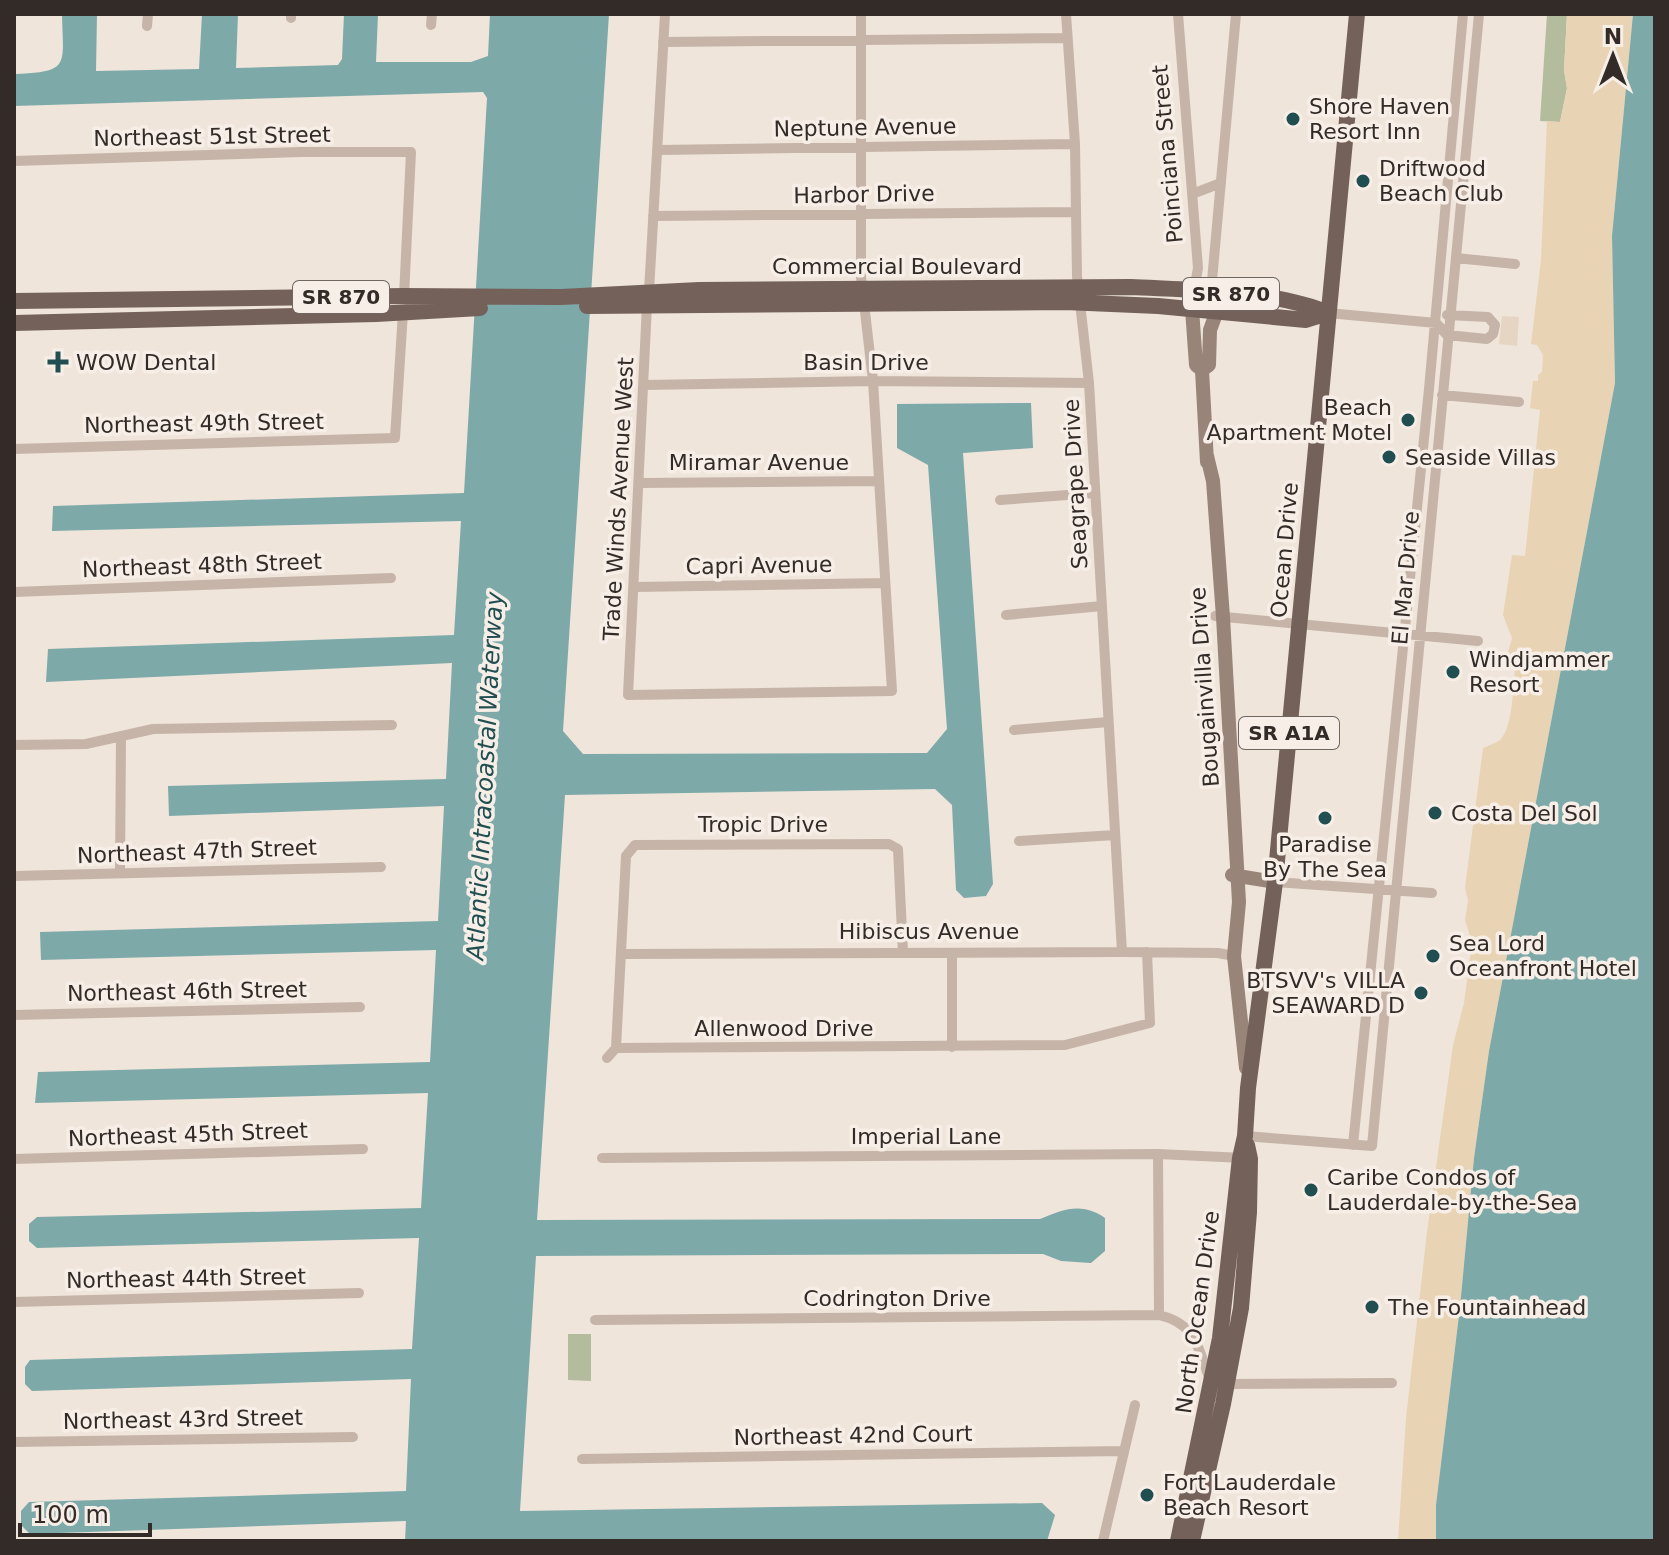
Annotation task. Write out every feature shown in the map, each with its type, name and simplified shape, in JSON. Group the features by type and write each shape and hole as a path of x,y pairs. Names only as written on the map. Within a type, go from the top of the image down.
{"main road":[{"name":"Ocean Drive","path":"1248,1088 1266,880 1299,624 1357,14"},
{"name":"Commercial Boulevard","path":"403,304 602,301 654,296 1079,295 1202,291 1303,302 1328,313"},
{"path":"1192,309 1203,303 1202,291"},
{"name":"Commercial Boulevard","path":"1079,295 1306,320 1328,313"},
{"name":"Commercial Boulevard","path":"654,296 864,296"},
{"name":"SR 870","path":"14,301 220,298 403,304"},
{"path":"203,317 220,298"},
{"path":"179,318 193,311 201,299"},
{"name":"SR 870","path":"14,323 376,314 403,304"},
{"name":"North Ocean Drive","path":"1178,1541 1241,1308 1248,1088"},
{"name":"North Ocean Drive","path":"1192,1541 1219,1384 1207,1332 1245,1158"}],"street":[{"path":"147,26 148,14"},
{"name":"Trade Winds Avenue West","path":"665,14 653,216 654,296 644,385 628,695 892,691 885,583"},
{"path":"861,14 860,214 885,583"},
{"name":"Seagrape Drive","path":"1066,14 1075,144 1079,295 1089,383 1122,952"},
{"name":"Poinciana Street","path":"1178,14 1202,291"},
{"path":"1202,291 1215,260 1236,14"},
{"name":"El Mar Drive","path":"1463,14 1436,323 1353,1145 1372,1146 1479,14"},
{"path":"663,42 1067,38"},
{"name":"Neptune Avenue","path":"657,150 1075,144"},
{"path":"1450,146 1466,148"},
{"name":"Northeast 51st Street","path":"14,161 301,152 411,152 403,304"},
{"path":"1193,199 1221,183"},
{"name":"Harbor Drive","path":"653,216 1075,212"},
{"path":"1456,258 1515,264"},
{"path":"1198,262 1215,260"},
{"name":"Northeast 49th Street","path":"14,449 395,438 403,304"},
{"path":"1192,309 1196,365 1202,370"},
{"name":"Bougainvilla Drive","path":"1217,311 1210,330 1209,365 1202,370 1237,852 1234,876"},
{"name":"Commercial Boulevard","path":"1328,313 1436,323"},
{"path":"1450,313 1488,317 1495,329 1487,339 1447,335 1436,323 1450,313"},
{"name":"Basin Drive","path":"644,385 873,381 1089,383"},
{"path":"1442,395 1519,402"},
{"name":"Miramar Avenue","path":"639,483 879,481"},
{"path":"1000,500 1095,493"},
{"name":"Northeast 48th Street","path":"14,592 391,578"},
{"name":"Capri Avenue","path":"634,587 885,583"},
{"path":"1006,615 1102,606"},
{"path":"1219,616 1478,641"},
{"name":"Bougainvilla Drive","path":"1219,616 1234,876 1239,902 1234,956 1248,1088"},
{"path":"1014,730 1108,722"},
{"path":"14,745 86,744 153,729 392,725"},
{"path":"120,873 121,736"},
{"path":"1019,841 1115,835"},
{"name":"Tropic Drive","path":"623,954 626,856 635,845 873,844 889,844 898,849 903,953"},
{"path":"1237,852 1251,873 1266,880"},
{"name":"Northeast 47th Street","path":"14,876 381,867"},
{"path":"1234,876 1432,893"},
{"name":"Hibiscus Avenue","path":"623,954 1147,952 1234,956"},
{"name":"Allenwood Drive","path":"616,1048 1065,1045 1150,1023 1147,952"},
{"path":"607,1058 616,1048 623,954"},
{"path":"952,954 952,1047"},
{"name":"Northeast 46th Street","path":"14,1015 360,1007"},
{"path":"1245,1136 1353,1145"},
{"name":"Northeast 45th Street","path":"14,1159 363,1149"},
{"path":"1158,1154 1159,1315"},
{"name":"Imperial Lane","path":"602,1158 1158,1154 1245,1158"},
{"name":"Northeast 44th Street","path":"14,1302 359,1293"},
{"name":"Codrington Drive","path":"595,1320 1159,1315 1207,1332"},
{"path":"1207,1332 1219,1384 1392,1383"},
{"path":"1103,1541 1135,1405"},
{"name":"Northeast 43rd Street","path":"14,1442 353,1437"},
{"name":"Northeast 42nd Court","path":"582,1459 1124,1451"}],"green space":[{"path":"1547,14 1567,14 1564,70 1567,88 1560,122 1540,121"},
{"path":"568,1334 591,1334 591,1381 568,1380"}],"sand":[{"path":"1567,14 1633,14 1612,236 1615,383 1489,1051 1474,1158 1436,1505 1436,1541 1398,1541 1406,1418 1427,1232 1453,1045 1464,1003 1472,943 1465,920 1468,900 1465,888 1483,748 1501,739 1512,706 1515,669 1506,659 1512,638 1503,615 1512,555 1525,556 1540,410 1530,408 1533,381 1538,381 1538,375 1542,372 1543,355 1537,345 1531,344 1541,260 1547,121 1560,122 1567,89 1564,70"}],"shaded area":[{"path":"1502,316 1519,317 1517,346 1499,344"}],"water":[{"name":"Atlantic Intracoastal Waterway","path":"62,14 97,14 96,71 199,69 202,14 238,14 236,68 338,65 342,59 344,14 378,14 376,62 471,62 488,56 490,14 609,14 563,731 583,754 927,753 947,729 928,465 897,448 897,404 1031,403 1033,448 963,453 993,884 986,896 964,898 956,890 952,805 935,789 565,795 537,1220 1040,1219 1065,1210 1081,1209 1105,1218 1105,1251 1091,1263 1061,1261 1043,1254 536,1256 520,1511 1042,1503 1055,1515 1047,1541 405,1541 406,1521 30,1534 21,1525 21,1511 29,1502 406,1491 411,1379 32,1391 25,1384 25,1367 30,1360 412,1349 419,1238 37,1248 29,1241 29,1224 37,1217 421,1208 428,1093 35,1103 38,1072 430,1062 436,950 41,960 40,932 438,921 444,806 169,816 168,786 446,779 452,663 46,682 48,649 454,635 461,521 52,531 53,506 464,493 487,98 483,92 14,106 14,74 46,71 60,63"},
{"path":"1633,14 1655,14 1655,1541 1436,1541 1436,1505 1474,1158 1489,1051 1615,383 1612,236"}],"place":[{"name":"Shore Haven Resort Inn","path":"1293,119"},
{"name":"Driftwood Beach Club","path":"1363,181"},
{"name":"WOW Dental","path":"58,362"},
{"name":"Beach Apartment Motel","path":"1408,420"},
{"name":"Seaside Villas","path":"1389,457"},
{"name":"Windjammer Resort","path":"1453,672"},
{"name":"Costa Del Sol","path":"1435,813"},
{"name":"Paradise By The Sea","path":"1325,818"},
{"name":"Sea Lord Oceanfront Hotel","path":"1433,956"},
{"name":"BTSVV's VILLA SEAWARD D","path":"1421,993"},
{"name":"Caribe Condos of Lauderdale-by-the-Sea","path":"1311,1190"},
{"name":"The Fountainhead","path":"1372,1307"},
{"name":"Fort Lauderdale Beach Resort","path":"1147,1495"}]}
